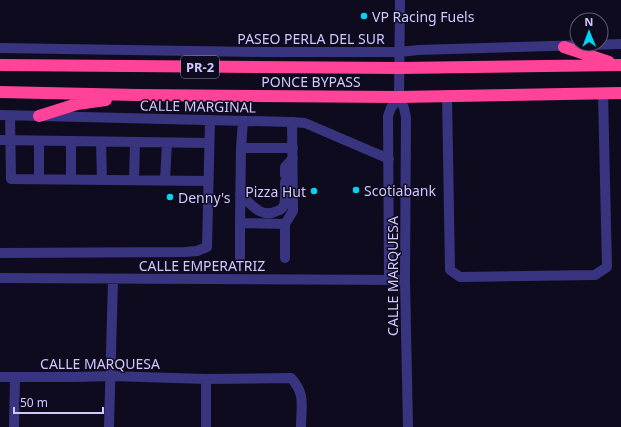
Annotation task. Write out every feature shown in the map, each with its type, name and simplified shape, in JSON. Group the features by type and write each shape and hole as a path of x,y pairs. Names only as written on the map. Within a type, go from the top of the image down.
{"highway":[{"path":"564,47 619,65"},
{"name":"PONCE BYPASS","path":"0,65 400,68 619,65"},
{"name":"PONCE BYPASS","path":"0,92 137,95 399,97 621,93"},
{"path":"39,116 77,104 137,95"}],"street":[{"path":"399,97 400,0"},
{"name":"PASEO PERLA DEL SUR","path":"0,48 263,52 400,52 418,50 564,47 621,44"},
{"path":"447,95 450,270 460,277 595,275 607,267 603,93"},
{"name":"CALLE MARQUESA","path":"389,280 387,219 388,116 391,108 399,97 406,117 405,280 408,427"},
{"path":"5,116 5,140 11,179 208,181"},
{"name":"CALLE MARGINAL","path":"5,116 243,120 305,123 388,159"},
{"path":"0,253 185,252 197,251 207,247 210,120"},
{"path":"240,259 240,194 243,120"},
{"path":"285,258 286,224 293,211 292,122"},
{"path":"5,140 209,143"},
{"path":"39,141 39,179"},
{"path":"71,141 71,179"},
{"path":"101,142 102,180"},
{"path":"134,180 135,142"},
{"path":"165,180 167,143"},
{"path":"241,148 293,148"},
{"path":"240,194 260,212 266,214 274,213 282,209 285,204 285,167 293,158"},
{"path":"387,219 406,219"},
{"path":"240,223 286,224"},
{"name":"CALLE EMPERATRIZ","path":"0,278 405,280"},
{"path":"109,427 113,279"},
{"name":"CALLE MARQUESA","path":"0,376 110,376 206,379 291,378 298,385 301,393 301,427"},
{"path":"14,427 15,377"},
{"path":"206,379 206,427"}],"place":[{"name":"VP Racing Fuels","path":"364,16"},
{"name":"Scotiabank","path":"356,190"},
{"name":"Pizza Hut","path":"314,191"},
{"name":"Denny's","path":"170,197"}]}
